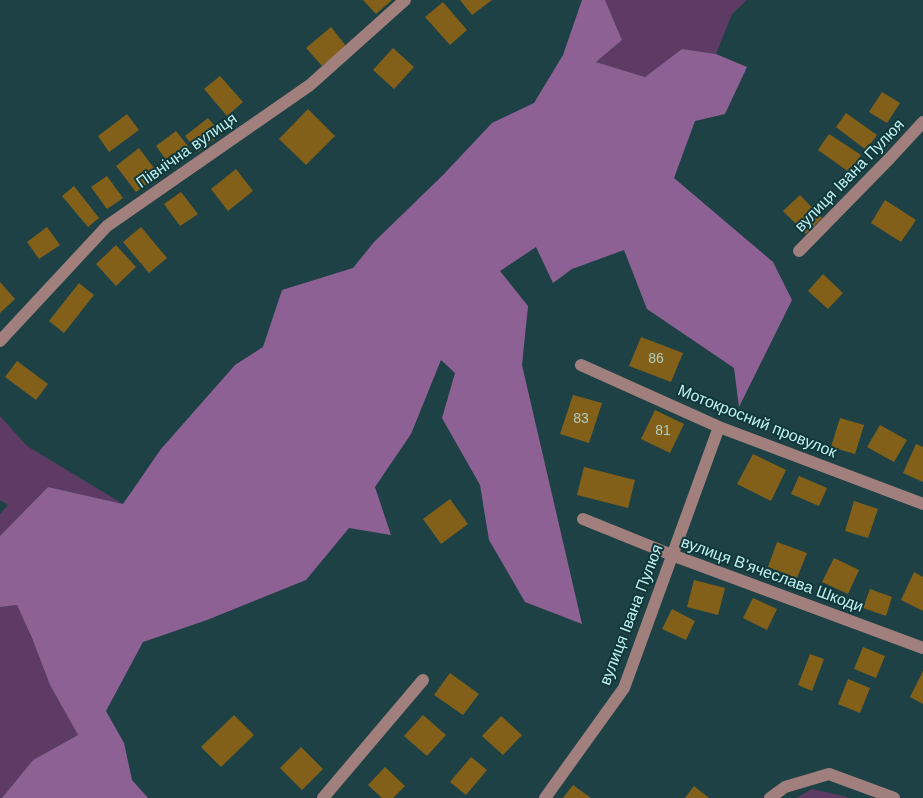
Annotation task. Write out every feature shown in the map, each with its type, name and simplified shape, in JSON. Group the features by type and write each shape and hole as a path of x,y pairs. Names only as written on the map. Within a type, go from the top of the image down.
{"street":[{"name":"Північна вулиця","path":"0,341 107,226 310,85 405,0"},
{"name":"вулиця Івана Пулюя","path":"799,252 923,122"},
{"name":"Мотокросний провулок","path":"581,365 718,427 923,504"},
{"name":"вулиця Івана Пулюя","path":"545,798 624,688 718,427"},
{"name":"вулиця В'ячеслава Шкоди","path":"582,519 672,555 923,648"},
{"path":"323,798 423,680"},
{"path":"770,798 785,787 829,774 894,798"}],"shaded area":[{"path":"582,0 605,0 622,40 596,62 645,77 682,49 716,54 747,67 725,114 695,121 674,178 773,262 792,300 739,407 734,368 647,309 624,250 572,269 553,283 536,247 500,271 528,306 522,365 582,624 525,602 489,540 480,485 442,418 455,373 441,360 411,434 375,487 391,535 349,528 306,580 207,620 143,642 106,711 124,743 132,780 148,798 2,798 33,760 78,735 50,685 17,605 0,607 0,536 48,487 123,504 161,449 235,365 263,347 282,290 353,268 374,242 443,175 492,123 534,103 563,55"},
{"path":"605,0 747,0 732,14 716,54 682,49 645,77 596,62 622,40"},
{"path":"0,416 27,446 123,504 48,487 0,536 0,514 8,505 0,500"},
{"path":"17,605 50,685 78,735 33,760 2,798 0,798 0,607"},
{"path":"812,789 843,796 849,798 796,798"}],"building":[{"path":"363,0 392,0 376,14"},
{"path":"460,0 492,0 472,15"},
{"path":"443,2 467,30 450,45 425,17"},
{"path":"331,27 346,46 322,66 306,48"},
{"path":"393,48 414,67 394,89 373,70"},
{"path":"220,76 243,102 227,116 204,89"},
{"path":"882,92 900,103 887,123 869,112"},
{"path":"308,109 335,136 306,165 279,139"},
{"path":"846,113 877,135 866,150 836,127"},
{"path":"127,114 139,130 109,152 98,136"},
{"path":"208,118 221,134 198,152 185,136"},
{"path":"176,131 191,150 170,165 156,146"},
{"path":"829,134 861,155 849,172 818,150"},
{"path":"139,148 159,175 136,192 116,166"},
{"path":"236,169 253,191 228,211 211,189"},
{"path":"107,176 123,198 107,209 91,187"},
{"path":"74,186 99,218 88,227 62,196"},
{"path":"181,192 198,214 180,226 164,204"},
{"path":"800,195 822,218 806,234 783,211"},
{"path":"885,200 916,220 901,242 871,223"},
{"path":"47,227 60,245 39,259 27,242"},
{"path":"141,227 167,258 149,273 123,242"},
{"path":"116,245 136,267 116,286 96,264"},
{"path":"823,274 843,293 828,309 808,291"},
{"path":"0,282 15,299 0,313"},
{"path":"79,283 94,295 64,333 49,321"},
{"path":"641,337 683,353 671,382 629,366"},
{"path":"17,361 48,384 36,400 5,377"},
{"path":"573,395 602,403 589,443 560,434"},
{"path":"655,410 684,424 670,453 641,439"},
{"path":"840,418 864,425 855,454 831,447"},
{"path":"880,425 907,440 894,462 867,447"},
{"path":"916,444 923,447 923,482 903,473"},
{"path":"753,454 786,470 771,501 737,484"},
{"path":"584,467 635,480 628,508 577,495"},
{"path":"799,476 827,488 819,506 791,494"},
{"path":"450,499 468,524 441,544 423,519"},
{"path":"854,501 878,509 868,538 845,531"},
{"path":"777,542 807,553 797,578 768,567"},
{"path":"834,558 859,570 848,594 822,582"},
{"path":"914,572 923,577 923,611 901,600"},
{"path":"694,580 725,588 718,615 687,607"},
{"path":"870,589 892,597 886,616 863,608"},
{"path":"753,598 777,609 767,630 743,618"},
{"path":"672,609 695,621 686,640 662,629"},
{"path":"863,647 885,656 876,678 854,669"},
{"path":"810,654 824,659 812,691 798,685"},
{"path":"923,671 923,704 910,697"},
{"path":"450,673 479,694 463,715 434,695"},
{"path":"848,679 870,688 860,713 838,704"},
{"path":"234,715 254,735 221,767 201,747"},
{"path":"423,715 446,735 427,756 404,736"},
{"path":"501,716 522,735 503,755 482,736"},
{"path":"301,747 323,769 302,790 280,768"},
{"path":"471,757 487,770 466,795 450,782"},
{"path":"385,767 405,786 393,798 382,798 368,785"},
{"path":"573,785 591,798 563,798"},
{"path":"694,786 709,798 685,798"}]}
